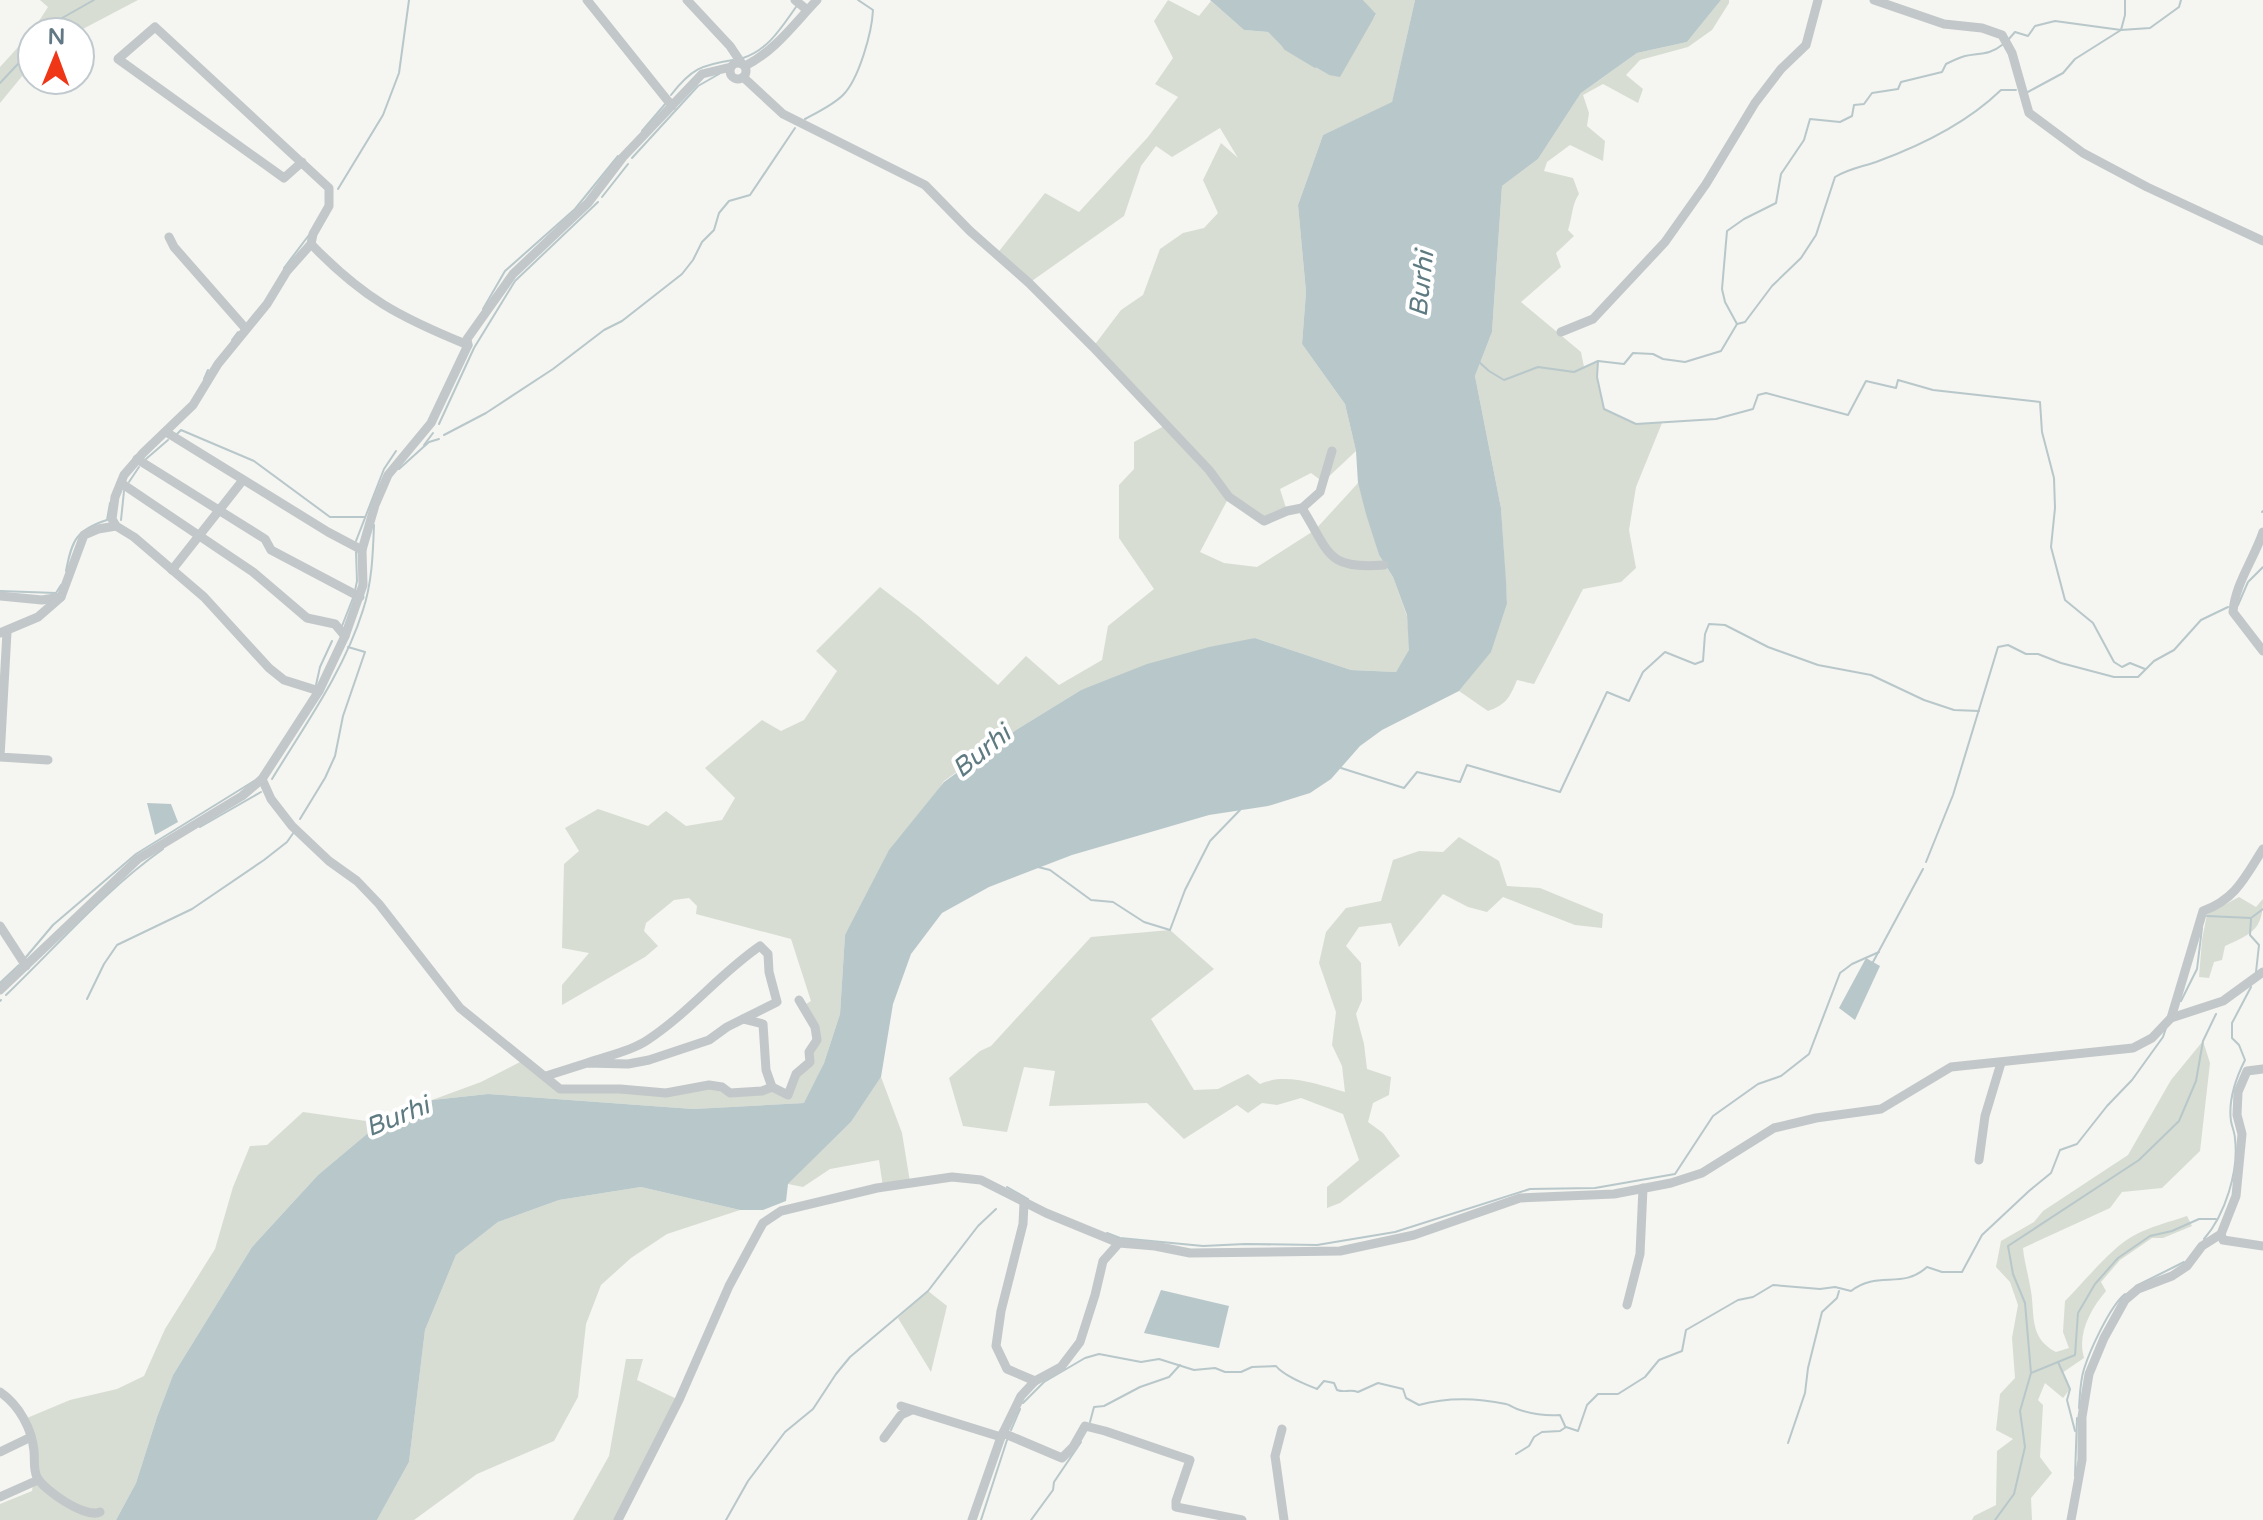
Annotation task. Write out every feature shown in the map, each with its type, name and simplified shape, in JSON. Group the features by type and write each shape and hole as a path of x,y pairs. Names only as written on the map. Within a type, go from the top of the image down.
{"street":[{"path":"587,0 672,106"},
{"path":"687,0 730,46 746,72 737,79 732,76 731,67"},
{"path":"795,0 806,9"},
{"path":"0,990 138,859 242,796 262,779 319,691 345,636 363,585 362,550 375,505 388,475 431,423 468,345 467,339 484,313 513,274 588,203 623,157 702,74 737,63 744,65 771,50 817,0"},
{"path":"1561,332 1593,319 1665,242 1706,184 1755,103 1781,69 1806,45 1818,0"},
{"path":"1874,0 1944,24 1982,28 2002,35 2012,53 2029,113 2083,153 2147,187 2263,241"},
{"path":"302,162 284,178 118,59 155,27 302,162 329,188 329,206 313,234 311,244 287,271 267,304 218,364 193,405 137,459 115,497 112,519 116,526 134,537 222,615 269,668 284,680 319,691"},
{"path":"743,77 783,114 925,185 1093,347 1209,470 1229,497 1264,521 1302,508 1320,492 1332,451"},
{"path":"169,237 174,247 246,329"},
{"path":"311,244 356,287 376,301 404,318 468,345"},
{"path":"166,432 362,550"},
{"path":"137,459 265,539 271,550 360,597"},
{"path":"172,570 243,480"},
{"path":"121,483 253,572 307,618 335,624 345,636"},
{"path":"1302,508 1334,559 1349,567 1384,565"},
{"path":"48,760 0,757 3,632 38,617 61,597 84,535 116,526"},
{"path":"2263,532 2234,597 2233,612 2263,651"},
{"path":"0,596 42,600 61,597"},
{"path":"262,779 271,799 292,826 329,861 357,881 379,904 460,1008 560,1089 666,1093 709,1085 722,1087 730,1093 772,1087 788,1095 796,1074 810,1062 809,1052 817,1040 815,1027 799,1000"},
{"path":"618,1520 672,1414 729,1286 763,1223 781,1211 940,1178 981,1180 1024,1203 1119,1243 1190,1253 1340,1251 1414,1235 1520,1198 1614,1194 1643,1188 1702,1173 1774,1128 1816,1118 1881,1109 1951,1067 2133,1048 2152,1038 2171,1018 2203,911 2222,904 2240,887 2263,849"},
{"path":"0,926 26,966"},
{"path":"546,1076 644,1043 760,946 768,954 777,1002 709,1040 649,1060 628,1064 587,1063"},
{"path":"2171,1018 2223,1001 2263,972"},
{"path":"743,1019 763,1024 766,1070 772,1087"},
{"path":"1979,1160 1985,1116 2001,1063"},
{"path":"2071,1520 2082,1460 2082,1417 2089,1374 2104,1338 2125,1300 2138,1289 2172,1276 2187,1266 2202,1246 2221,1234 2236,1196 2242,1134 2237,1115 2238,1092 2247,1071 2263,1069"},
{"path":"1627,1305 1640,1254 1643,1188"},
{"path":"1024,1203 1023,1224 1001,1311 996,1346 1007,1369 1035,1381"},
{"path":"2221,1234 2223,1240 2263,1246"},
{"path":"972,1520 1002,1435 1021,1396 1035,1381 1061,1367 1080,1342 1103,1261 1119,1243"},
{"path":"0,1392 21,1413 31,1437 38,1480 88,1514 100,1512"},
{"path":"901,1406 1002,1435 1062,1458 1073,1447 1085,1426 1105,1431 1190,1460 1176,1507 1242,1520"},
{"path":"884,1438 901,1415 912,1410"},
{"path":"1282,1429 1275,1456 1284,1520"},
{"path":"0,1452 31,1437"},
{"path":"0,1497 38,1480"}],"shaded area":[{"path":"40,0 138,0 96,22 96,16 42,16 48,7"},
{"path":"1168,0 1199,16 1211,1 1244,30 1268,32 1286,49 1329,75 1376,15 1363,0 1415,0 1392,103 1323,135 1298,205 1306,292 1302,344 1345,404 1356,451 1323,482 1311,473 1280,489 1287,511 1264,521 1229,497 1200,552 1224,563 1257,567 1315,530 1358,483 1379,555 1393,577 1407,616 1410,650 1396,672 1351,670 1255,638 1081,690 1016,730 944,781 845,935 840,1014 824,1063 805,1103 693,1109 488,1094 432,1100 481,1082 522,1061 560,1089 640,1091 709,1085 730,1093 772,1087 788,1095 796,1074 810,1062 816,1042 803,1006 811,1001 791,939 696,914 697,906 689,898 674,900 646,923 644,931 658,946 645,957 562,1005 562,985 589,953 562,948 564,864 579,851 565,828 598,809 648,826 666,811 686,826 722,820 735,798 705,768 762,720 781,731 804,720 837,671 816,651 880,587 998,685 1026,656 1059,685 1102,660 1108,626 1154,589 1119,538 1119,485 1134,469 1134,442 1166,425 1093,347 1121,310 1143,295 1160,249 1183,233 1204,228 1218,213 1203,180 1221,143 1238,158 1220,128 1172,157 1156,146 1141,166 1124,216 1029,283 996,255 1045,193 1079,212 1148,137 1178,97 1155,84 1173,58 1154,21"},
{"path":"1721,0 1729,0 1729,3 1712,30 1688,47 1640,60 1626,75 1643,89 1638,103 1603,84 1583,95 1589,113 1587,126 1605,141 1603,161 1570,145 1547,162 1544,171 1573,178 1579,194 1568,230 1574,236 1556,253 1561,267 1521,302 1581,352 1584,367 1598,361 1597,378 1604,409 1636,424 1662,423 1636,487 1629,530 1636,568 1621,582 1583,589 1534,684 1517,680 1507,700 1488,711 1459,691 1491,651 1507,604 1501,508 1475,376 1492,332 1502,186 1538,159 1581,93 1637,53 1687,42"},
{"path":"16,50 16,84 0,103 0,67"},
{"path":"1459,837 1499,861 1507,886 1540,888 1603,914 1602,928 1575,925 1503,897 1487,912 1468,907 1443,894 1399,947 1391,923 1359,927 1346,946 1361,963 1362,1000 1356,1014 1367,1069 1391,1077 1389,1095 1373,1103 1368,1122 1383,1133 1400,1156 1340,1203 1327,1208 1327,1187 1359,1160 1343,1114 1301,1098 1277,1105 1262,1103 1248,1113 1237,1105 1184,1139 1147,1103 1049,1106 1055,1071 1024,1067 1007,1132 963,1126 949,1078 980,1051 991,1046 1091,937 1170,930 1214,969 1151,1019 1194,1090 1218,1089 1248,1074 1260,1084 1291,1079 1345,1092 1342,1066 1332,1045 1336,1012 1319,963 1326,932 1346,908 1381,901 1393,860 1419,851 1443,852"},
{"path":"2239,897 2256,907 2263,899 2258,924 2249,934 2225,946 2222,960 2214,962 2209,978 2199,977 2207,914"},
{"path":"2203,1041 2210,1063 2200,1151 2162,1188 2122,1192 2110,1208 2023,1248 2034,1323 2041,1339 2056,1352 2069,1348 2063,1332 2065,1301 2116,1249 2139,1233 2187,1216 2192,1226 2163,1238 2152,1238 2120,1260 2101,1282 2106,1291 2086,1323 2082,1340 2084,1358 2062,1373 2070,1389 2063,1398 2045,1383 2038,1400 2043,1405 2040,1457 2052,1473 2031,1498 2032,1520 1972,1520 1996,1505 1997,1451 2013,1439 1996,1430 2000,1394 2015,1378 2012,1338 2018,1305 2010,1282 1996,1267 2001,1241 2034,1222 2043,1211 2128,1155 2171,1080"},
{"path":"881,1077 902,1133 910,1182 883,1187 879,1160 830,1169 803,1187 788,1184 851,1122"},
{"path":"303,1112 380,1123 318,1175 252,1247 173,1375 136,1483 116,1520 0,1520 0,1504 32,1491 37,1457 27,1418 70,1400 117,1389 144,1376 165,1329 215,1249 233,1187 250,1146 267,1145"},
{"path":"641,1187 740,1210 667,1234 631,1258 601,1285 586,1324 578,1397 554,1441 477,1474 414,1520 377,1520 409,1462 425,1330 456,1255 498,1222 559,1200"},
{"path":"928,1291 947,1306 931,1372 898,1318"},
{"path":"626,1359 643,1359 637,1380 679,1400 618,1520 573,1520 609,1456"}],"water":[{"path":"1210,0 1363,0 1376,14 1340,77 1329,75 1285,49 1268,32 1244,30"},
{"name":"Burhi","path":"1415,0 1721,0 1687,42 1637,53 1581,93 1538,159 1502,186 1492,332 1475,376 1501,508 1507,604 1491,652 1459,691 1382,730 1360,746 1331,779 1310,793 1268,806 1209,815 1072,855 989,887 942,913 911,954 893,1004 881,1077 851,1122 788,1184 786,1201 763,1210 740,1210 641,1187 559,1200 498,1222 456,1255 425,1330 409,1462 377,1520 116,1520 136,1483 173,1375 252,1247 318,1175 380,1123 432,1100 488,1094 693,1109 804,1103 824,1063 840,1014 845,935 889,850 944,782 1016,730 1081,690 1147,664 1209,647 1255,638 1351,670 1396,672 1409,650 1407,615 1393,577 1379,555 1366,514 1345,404 1302,344 1306,292 1298,205 1323,135 1392,102"},
{"path":"147,803 171,804 178,822 155,835"},
{"path":"1866,958 1880,966 1855,1020 1839,1008"},
{"path":"1161,1290 1229,1306 1219,1348 1144,1333"}],"waterway":[{"path":"66,16 94,0"},
{"path":"338,189 383,115 399,73 409,0"},
{"path":"805,119 839,99 849,88 859,67 873,10 858,0"},
{"path":"2008,40 2015,32 2028,36 2035,26 2055,21 2121,30 2125,0"},
{"path":"2026,93 2063,73 2075,59 2121,30 2150,28 2179,7 2181,0"},
{"path":"743,58 767,44 796,7"},
{"path":"1281,42 1285,49 1315,67"},
{"path":"1479,362 1504,380 1538,367 1574,372 1598,361 1624,364 1633,353 1653,354 1663,359 1685,362 1721,351 1737,324 1722,289 1727,231 1776,203 1781,174 1804,140 1810,119 1840,122 1852,116 1854,105 1864,104 1872,93 1898,89 1901,82 1942,72 1946,64 1965,56 1989,52 2002,45"},
{"path":"671,95 698,70 733,60"},
{"path":"0,83 16,66"},
{"path":"632,158 698,86 719,74"},
{"path":"1737,324 1745,322 1772,286 1801,258 1816,235 1835,177 1926,141 1973,113 2001,90 2016,90"},
{"path":"642,131 666,103"},
{"path":"444,435 486,413 553,369 682,274 702,242 714,230 719,213 729,201 750,195 795,128"},
{"path":"483,309 505,271 575,209 618,156"},
{"path":"602,197 628,164"},
{"path":"439,424 474,348 515,281 598,202"},
{"path":"284,268 309,235"},
{"path":"232,340 238,332"},
{"path":"1598,361 1597,377 1604,409 1636,424 1716,419 1753,409 1758,395 1766,393 1848,415 1866,381 1896,388 1898,380 1933,390 2040,402 2042,432 2054,478 2051,547 2065,600 2093,623 2114,662 2122,667 2130,663 2145,669"},
{"path":"204,379 208,370"},
{"path":"177,434 181,430 254,461 330,517 365,517"},
{"path":"424,445 433,433"},
{"path":"399,469 429,442 439,439"},
{"path":"146,459 168,440"},
{"path":"356,541 384,469 396,451"},
{"path":"129,482 139,467"},
{"path":"121,520 124,491"},
{"path":"66,571 73,544 82,532 107,520 110,503"},
{"path":"272,779 323,697 355,633 368,589 374,525"},
{"path":"355,591 356,552"},
{"path":"2238,605 2248,582 2263,567"},
{"path":"0,591 56,593 61,585"},
{"path":"342,626 353,598"},
{"path":"1926,862 1953,795 1998,647 2008,645 2026,654 2038,654 2114,677 2138,677 2154,661 2174,650 2201,620 2228,607"},
{"path":"1341,768 1404,788 1417,772 1460,782 1467,765 1560,792 1607,692 1629,701 1643,672 1665,652 1695,664 1703,661 1709,624 1725,625 1768,647 1818,665 1871,675 1924,700 1954,710 1979,711"},
{"path":"316,685 332,641"},
{"path":"300,819 335,756 343,716 365,652 348,647"},
{"path":"26,957 53,925 136,854 254,781"},
{"path":"200,827 261,792"},
{"path":"1038,867 1050,870 1091,900 1113,902 1144,922 1170,930 1185,890 1210,841 1240,810"},
{"path":"87,999 117,945 192,909 264,860 287,842 294,832"},
{"path":"6,995 101,900 163,849"},
{"path":"1873,962 1923,869"},
{"path":"2207,916 2251,918 2263,909"},
{"path":"2251,919 2250,935 2259,945 2256,972"},
{"path":"2181,1001 2197,969 2202,928"},
{"path":"1107,1233 1120,1238 1203,1246 1317,1245 1395,1232 1530,1189 1595,1188 1675,1174 1713,1116 1758,1084 1781,1076 1809,1054 1840,973 1879,952"},
{"path":"0,983 19,965"},
{"path":"2204,1239 2224,1205 2235,1165 2231,1105 2245,1060 2239,1045 2232,1038 2232,1023 2251,987"},
{"path":"1995,1520 2014,1494 2025,1447 2020,1411 2031,1373 2025,1303 2013,1274 2008,1246 2139,1160 2179,1121 2196,1081 2203,1041 2216,1014"},
{"path":"1516,1454 1542,1432 1560,1431 1566,1427 1578,1431 1587,1405 1598,1394 1618,1394 1645,1377 1659,1360 1682,1351 1686,1330 1738,1300 1753,1297 1773,1285 1820,1289 1835,1287 1851,1291 1871,1282 1908,1278 1927,1267 1942,1272 1962,1272 1982,1235 2051,1173 2060,1150 2077,1144 2132,1080 2163,1037 2166,1028"},
{"path":"1007,1187 1028,1199"},
{"path":"726,1520 748,1481 785,1432 813,1409 850,1357 928,1291 978,1226 996,1209"},
{"path":"2031,1373 2075,1355 2078,1313 2095,1284 2118,1258 2150,1236 2172,1231 2199,1219 2216,1219"},
{"path":"2136,1286 2184,1262"},
{"path":"1788,1443 1805,1393 1822,1312 1837,1298 1839,1291"},
{"path":"2079,1408 2082,1378 2091,1351 2107,1318 2125,1294"},
{"path":"1023,1403 1044,1382 1085,1358 1099,1354 1141,1362 1159,1359 1194,1370 1215,1368 1225,1372 1241,1372 1252,1367 1276,1366 1317,1389 1324,1381 1334,1383 1337,1390 1358,1392 1378,1383 1403,1389 1406,1398 1419,1405 1451,1400 1495,1402 1533,1413 1560,1415 1565,1426"},
{"path":"2058,1362 2070,1389 2067,1400 2075,1431"},
{"path":"1090,1422 1094,1407 1104,1406 1140,1387 1169,1377 1180,1365"},
{"path":"1011,1430 1020,1409"},
{"path":"2075,1476 2077,1418"},
{"path":"981,1520 1007,1440"},
{"path":"1031,1520 1081,1442"}]}
